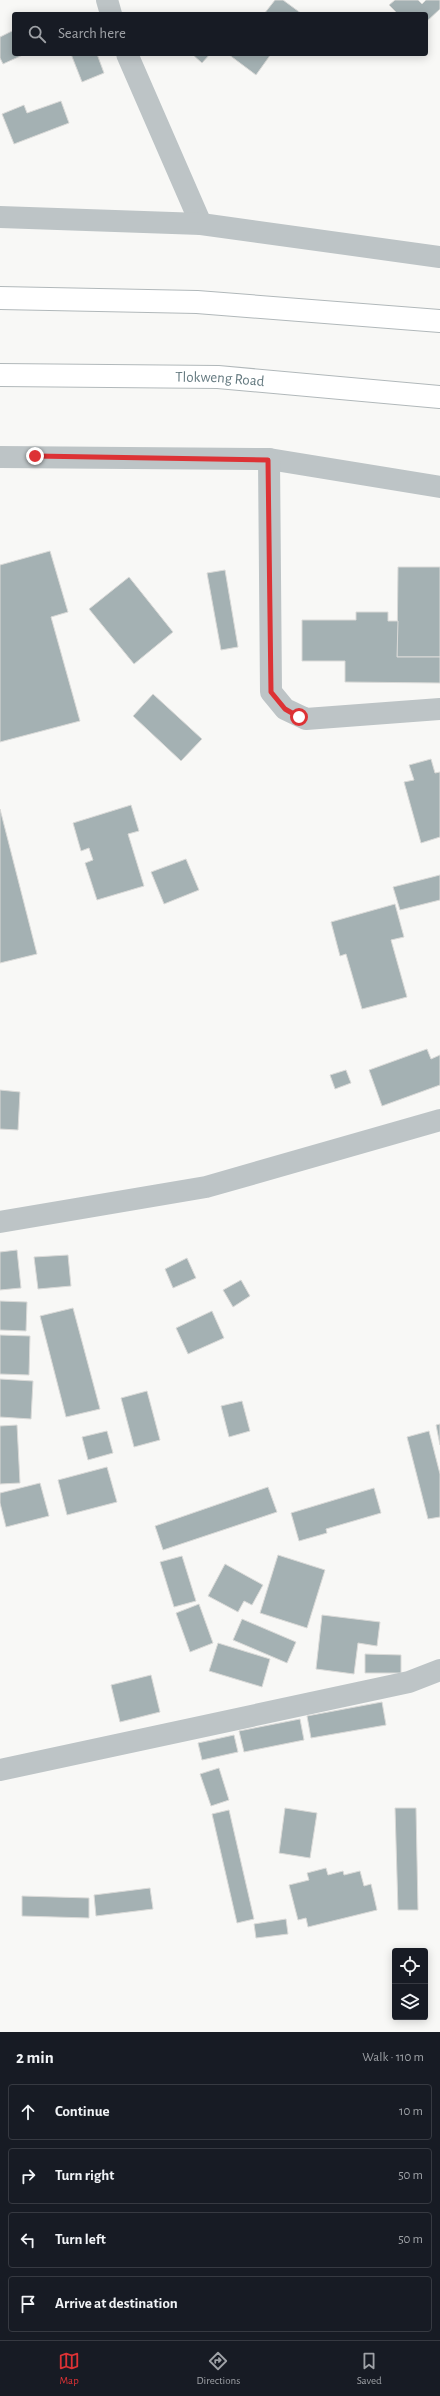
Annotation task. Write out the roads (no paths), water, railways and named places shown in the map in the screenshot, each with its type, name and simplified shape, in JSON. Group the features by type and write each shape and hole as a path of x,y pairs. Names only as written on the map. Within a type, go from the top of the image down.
{"main road":[{"path":"0,298 198,302 440,321"},
{"name":"Tlokweng Road","path":"0,375 218,376 440,398"}],"street":[{"path":"107,0 110,12"},
{"path":"128,56 201,224"},
{"path":"0,217 201,224 440,257"},
{"path":"0,457 268,460 440,487"},
{"path":"268,460 271,692 285,709 306,719 440,709"},
{"path":"0,1222 206,1187 440,1120"},
{"path":"0,1770 409,1682 440,1670"}]}
